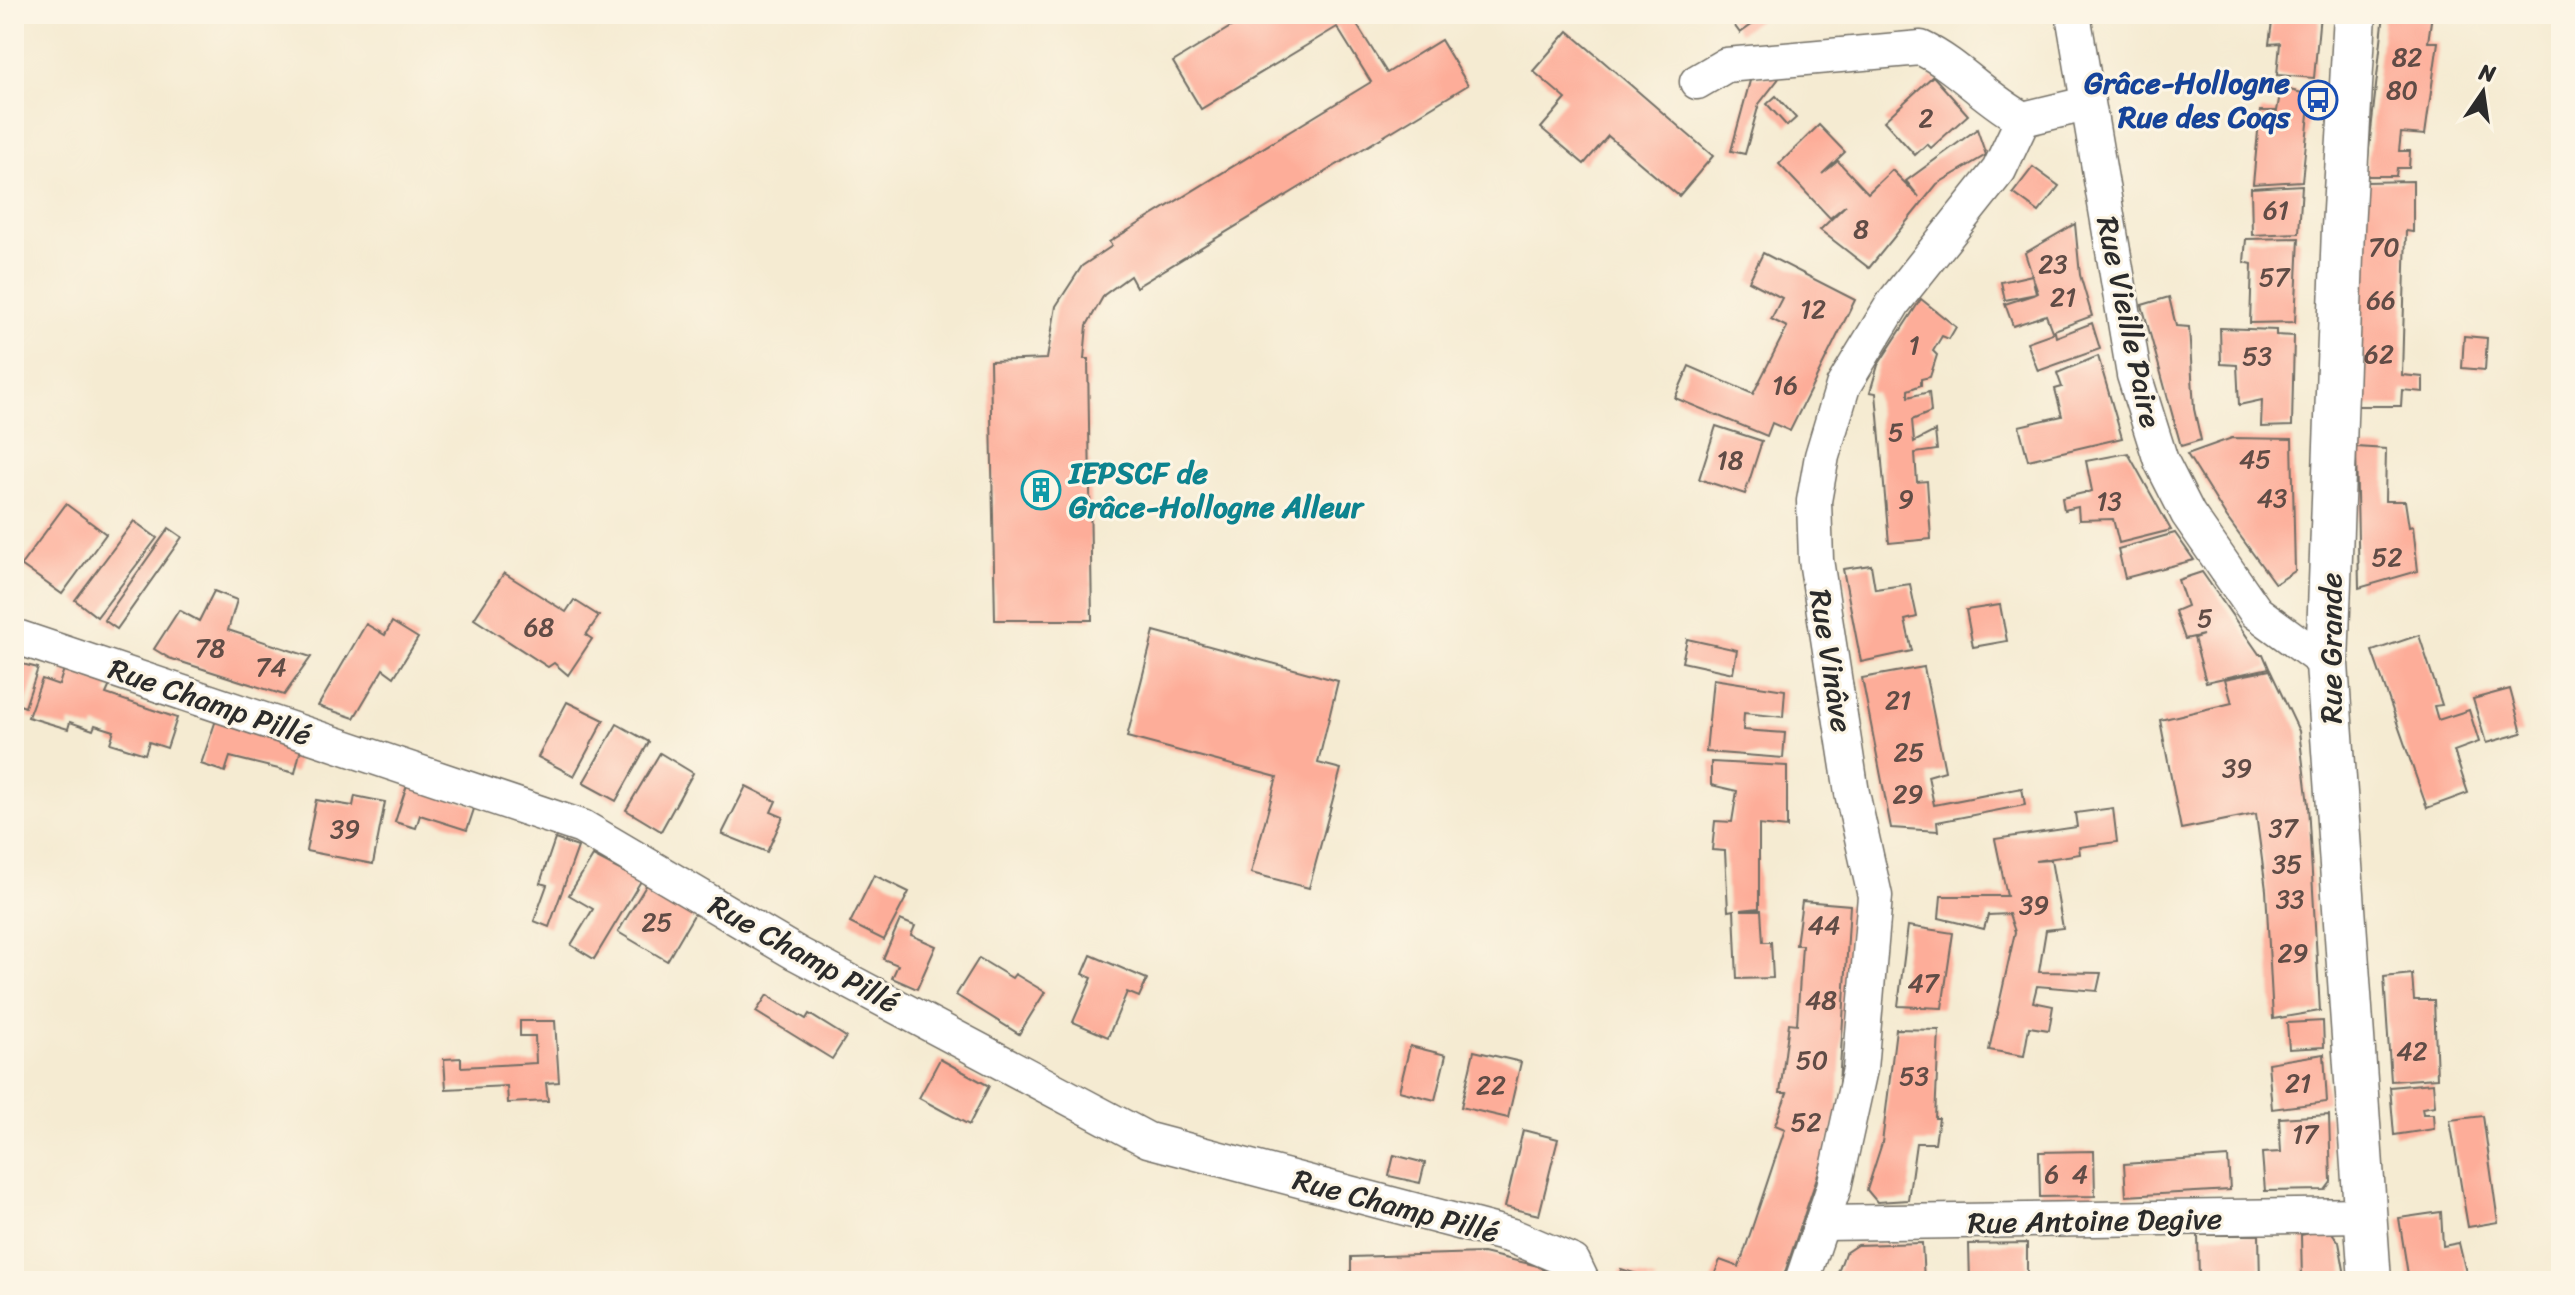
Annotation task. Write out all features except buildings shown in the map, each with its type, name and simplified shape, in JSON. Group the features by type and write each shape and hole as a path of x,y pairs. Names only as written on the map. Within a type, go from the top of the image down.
{"street":[{"name":"Rue Vieille Paire","path":"2073,14 2134,375 2161,461 2188,514 2256,612 2327,664"},
{"name":"Rue Grande","path":"2355,14 2343,228 2327,664 2370,1281"},
{"path":"1697,82 1726,65 1832,53 1921,48 1943,59 1991,101 2038,116 2086,104"},
{"name":"Rue Vinâve","path":"1802,1281 1824,1223 1860,1069 1875,896 1852,793 1821,597 1814,501 1822,456 1843,386 1894,302 2038,116"},
{"name":"Rue Champ Pillé","path":"14,636 582,827 796,953 1148,1140 1512,1236 1573,1262 1582,1281"},
{"name":"Rue Antoine Degive","path":"1824,1223 2367,1215"}],"place":[{"name":"Grâce-Hollogne Rue des Coqs","path":"2318,100"},
{"name":"IEPSCF de Grâce-Hollogne Alleur","path":"1041,490"}]}
